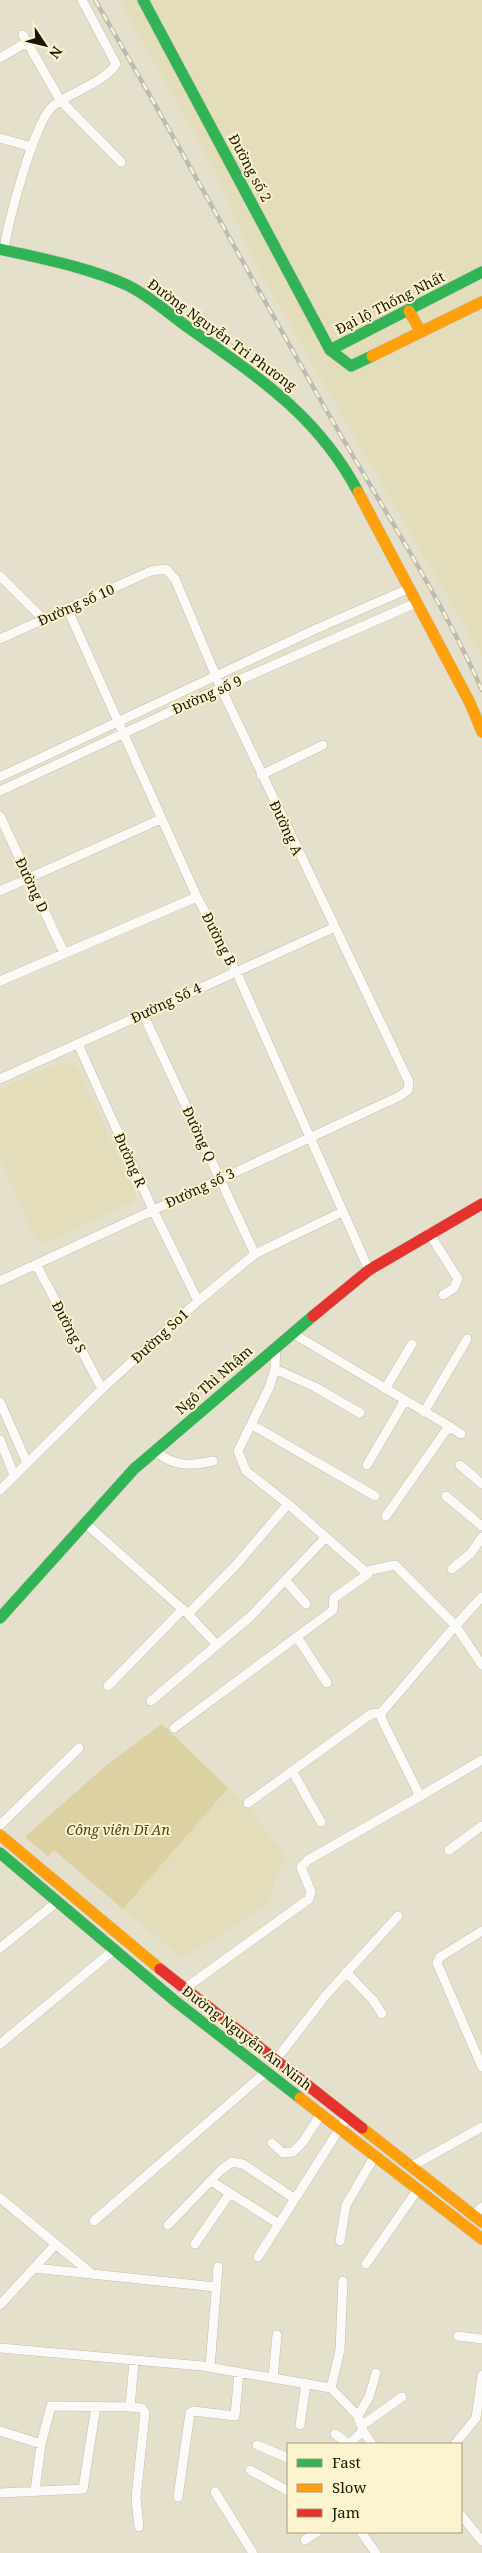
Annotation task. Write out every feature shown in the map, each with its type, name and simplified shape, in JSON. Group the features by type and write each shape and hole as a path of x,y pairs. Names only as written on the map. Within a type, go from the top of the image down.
{"main road":[{"name":"Đường số 2","path":"143,0 330,350"},
{"name":"Đường Nguyễn Tri Phương","path":"2,249 82,268 129,286 271,387 312,424 339,458 410,588 416,603 470,703 482,732"},
{"name":"Đại lộ Thống Nhất","path":"482,272 330,350 352,366 482,302"},
{"path":"409,311 421,332"},
{"name":"Ngô Thì Nhậm","path":"0,1618 134,1469 276,1346 369,1270 429,1233 482,1204"},
{"name":"Đường Nguyễn An Ninh","path":"0,1835 184,1990 347,2117 479,2215"},
{"name":"Đường Nguyễn An Ninh","path":"0,1853 175,2001 482,2240"},
{"path":"175,2001 184,1990"}],"street":[{"path":"2,249 32,148 47,111 60,100 110,73 116,64 82,0"},
{"path":"0,58 25,38 60,100 121,162"},
{"path":"0,138 32,148"},
{"name":"Đường A","path":"151,571 166,569 175,579 221,688 261,775 333,928 409,1082 408,1090 400,1096"},
{"name":"Đường số 10","path":"0,639 151,571"},
{"path":"0,576 43,619"},
{"name":"Đường số 9","path":"0,777 410,588"},
{"name":"Đường số 9","path":"0,791 221,688 416,603"},
{"name":"Đường B","path":"67,608 197,897 236,971 308,1138 369,1270"},
{"path":"261,775 323,745"},
{"name":"Đường D","path":"0,816 64,953"},
{"path":"0,891 161,819"},
{"path":"0,981 197,897"},
{"name":"Đường Số 4","path":"0,1079 333,928"},
{"name":"Đường Q","path":"144,1014 255,1254"},
{"name":"Đường R","path":"78,1044 153,1210 198,1301"},
{"name":"Đường số 3","path":"0,1281 400,1096"},
{"name":"Đường So1","path":"0,1490 102,1389 198,1301 255,1254 342,1212"},
{"path":"429,1233 458,1279 454,1288 443,1295"},
{"name":"Đường S","path":"36,1264 102,1389"},
{"path":"292,1333 461,1434"},
{"path":"424,1412 467,1339"},
{"path":"386,1389 412,1344"},
{"path":"174,1728 333,1610 334,1598 368,1574 288,1504 246,1471 241,1461 238,1451 263,1403 274,1369 276,1346"},
{"path":"274,1369 314,1387 360,1413"},
{"path":"367,1465 404,1400"},
{"path":"0,1402 27,1463"},
{"path":"252,1425 375,1496"},
{"path":"386,1516 449,1426"},
{"path":"0,1440 14,1475"},
{"path":"155,1451 165,1459 190,1466 214,1461"},
{"path":"460,1464 482,1484"},
{"path":"446,1496 482,1526"},
{"path":"108,1686 185,1611 236,1565 288,1504"},
{"path":"85,1523 185,1611 216,1644"},
{"path":"151,1701 251,1616 326,1537"},
{"path":"452,1569 471,1553 482,1537"},
{"path":"371,1570 395,1565 455,1625 482,1665"},
{"path":"285,1580 306,1604"},
{"path":"248,1803 371,1714 381,1713 430,1658 455,1625 482,1598"},
{"path":"297,1637 327,1684"},
{"path":"381,1713 382,1720 418,1792 417,1798"},
{"path":"0,1825 79,1748"},
{"path":"184,1990 309,1900 311,1892 300,1867 308,1860 482,1760"},
{"path":"292,1771 322,1822"},
{"path":"449,1850 482,1826"},
{"path":"0,1948 58,1901"},
{"path":"275,2061 346,1972 398,1916"},
{"path":"482,1931 440,1957 437,1963 482,2067"},
{"path":"0,2044 115,1949"},
{"path":"346,1972 373,2000 382,2014"},
{"path":"94,2220 266,2072"},
{"path":"272,2143 283,2152 293,2152 303,2142 321,2114"},
{"path":"258,2257 347,2117"},
{"path":"412,2166 482,2127"},
{"path":"340,2241 346,2205 375,2156"},
{"path":"168,2225 232,2162 243,2164 295,2200"},
{"path":"211,2181 279,2224"},
{"path":"366,2264 418,2189"},
{"path":"195,2244 230,2193"},
{"path":"1,2200 55,2246 92,2274"},
{"path":"0,2305 55,2246"},
{"path":"210,2367 218,2267"},
{"path":"34,2268 216,2287"},
{"path":"331,2388 340,2350 343,2281"},
{"path":"273,2378 277,2335"},
{"path":"458,2336 482,2339"},
{"path":"0,2348 134,2362 210,2367 331,2388 358,2416 362,2429 371,2443"},
{"path":"130,2406 134,2362"},
{"path":"178,2497 190,2413 193,2411 235,2416 239,2372"},
{"path":"358,2416 369,2397 376,2373"},
{"path":"456,2443 469,2431 476,2418 482,2376"},
{"path":"300,2426 306,2384"},
{"path":"350,2443 362,2429 402,2397"},
{"path":"34,2491 41,2444 50,2406 130,2406 142,2408 146,2412 136,2498 138,2526"},
{"path":"0,2493 81,2489 85,2487 96,2406"},
{"path":"0,2432 41,2444"},
{"path":"335,2434 348,2443"},
{"path":"257,2445 287,2458"},
{"path":"250,2470 287,2490"},
{"path":"215,2492 253,2553"},
{"path":"462,2516 482,2541"},
{"path":"305,2540 316,2533"},
{"path":"362,2533 376,2553"}],"shaded area":[{"path":"119,0 482,0 482,656 259,272 213,167"},
{"path":"60,1062 77,1067 136,1195 132,1203 44,1243 37,1242 0,1160 0,1090"},
{"path":"228,1788 243,1800 287,1858 278,1872 267,1905 182,1959 123,1909"}],"green space":[{"name":"Công viên Dĩ An","path":"162,1724 228,1788 123,1909 54,1850 48,1856 25,1837 108,1764"}],"railway":[{"path":"95,0 325,408 427,582 482,690"}],"traffic: fast":[{"path":"143,0 330,350 351,366 372,356"},
{"path":"0,249 96,273 127,285 150,299 283,398 324,440 358,492"},
{"path":"330,350 482,272"},
{"path":"0,1618 134,1469 313,1316"},
{"path":"0,1853 175,2001 300,2098"}],"traffic: slow":[{"path":"372,356 482,302"},
{"path":"409,311 421,332"},
{"path":"358,492 470,703 482,732"},
{"path":"0,1835 160,1969"},
{"path":"300,2098 482,2239"},
{"path":"362,2128 482,2222"}],"traffic: jam":[{"path":"313,1316 369,1270 482,1204"},
{"path":"160,1969 362,2128"}]}
